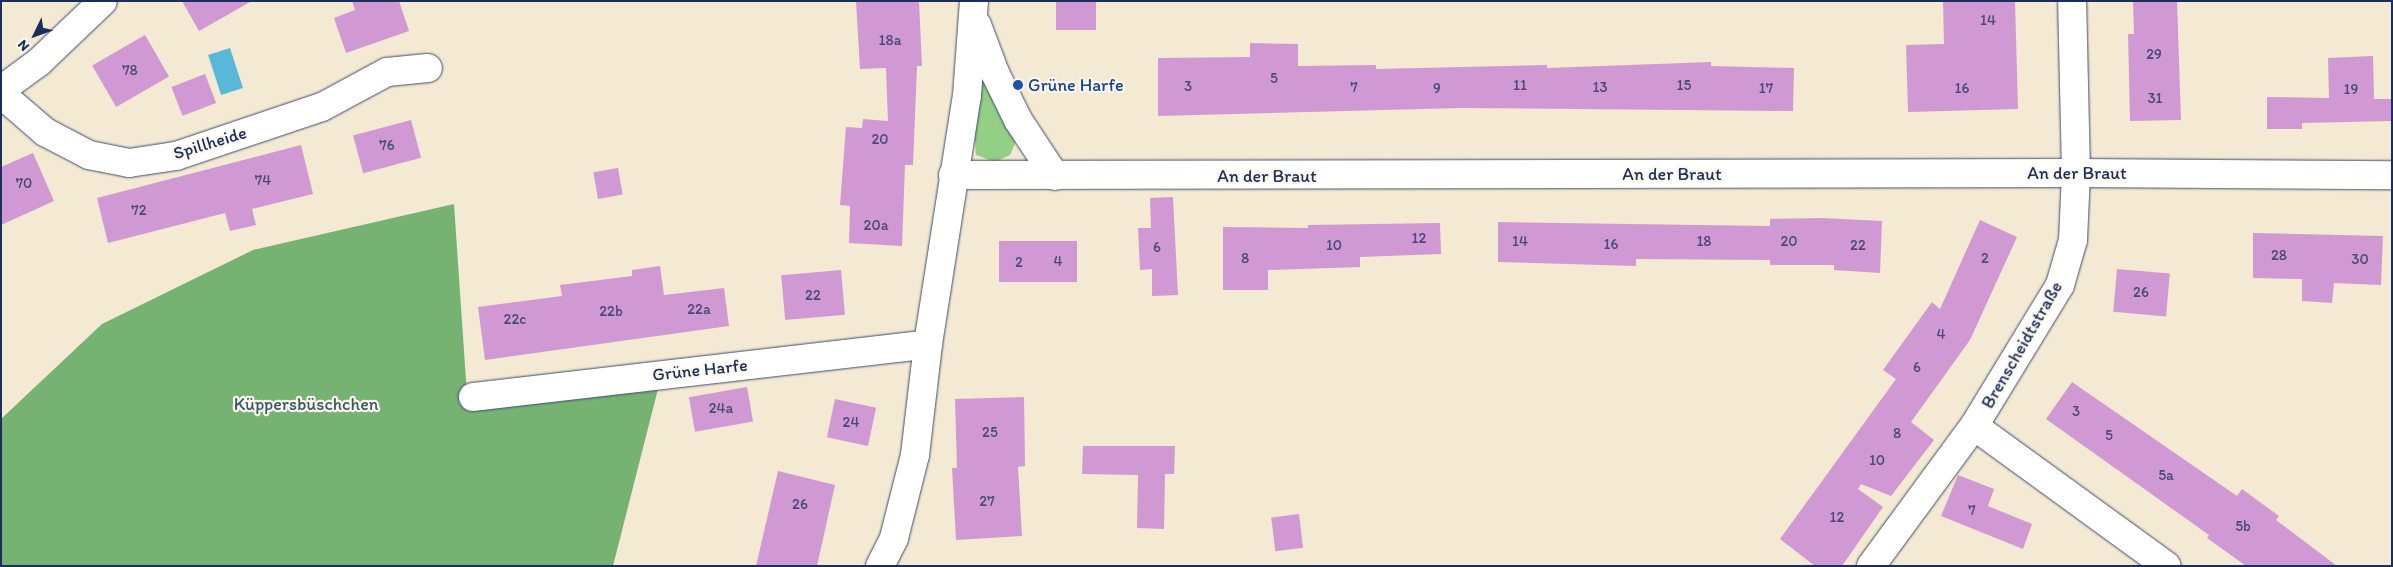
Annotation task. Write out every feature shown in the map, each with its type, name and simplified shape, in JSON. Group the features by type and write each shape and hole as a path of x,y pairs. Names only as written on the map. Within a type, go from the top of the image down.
{"street":[{"path":"1,90 39,62 103,1"},
{"name":"Brenscheidtstraße","path":"1871,566 1974,426 2060,285 2073,240 2076,173 2072,1"},
{"path":"880,566 894,538 915,455 928,344 953,175 967,96 975,10"},
{"path":"975,10 996,73 1018,120 1055,176"},
{"name":"Spillheide","path":"1,94 45,132 89,155 129,163 176,156 322,107 387,72 428,68"},
{"name":"An der Braut","path":"953,175 2076,173 2392,175"},
{"name":"Grüne Harfe","path":"473,397 892,346 928,344"},
{"name":"Brenscheidtstraße","path":"1974,426 2167,566"}],"green space":[{"path":"983,80 1017,139 1010,155 995,162 976,155 974,129 978,82"},
{"name":"Küppersbüschchen","path":"454,204 467,395 659,385 613,566 1,566 1,419 102,324 253,250"}],"water":[{"path":"230,48 243,88 221,95 208,55"}],"building":[{"path":"182,1 252,1 199,31"},
{"path":"352,1 399,1 409,31 346,53 334,18 355,10"},
{"path":"856,1 919,1 922,66 917,66 913,165 905,165 902,246 849,243 850,206 840,205 846,127 862,128 863,119 888,121 886,68 860,69"},
{"path":"1056,1 1096,1 1096,30 1056,30"},
{"path":"1943,1 2015,1 2018,109 1908,112 1906,45 1944,44"},
{"path":"2133,1 2177,1 2181,120 2130,121 2128,34 2134,34"},
{"path":"145,35 169,77 116,107 92,66"},
{"path":"1250,43 1298,44 1298,66 1376,65 1376,69 1547,65 1547,68 1711,62 1711,66 1794,68 1793,111 1461,108 1158,116 1158,58 1250,57"},
{"path":"2373,56 2374,99 2392,99 2392,121 2302,123 2302,129 2267,129 2267,97 2329,98 2328,58"},
{"path":"205,74 216,103 183,116 171,87"},
{"path":"411,120 421,158 363,173 353,136"},
{"path":"301,145 313,194 252,209 256,225 230,231 225,213 108,243 97,198"},
{"path":"33,153 54,201 1,225 1,167"},
{"path":"618,168 623,195 598,199 593,172"},
{"path":"1173,197 1178,295 1152,296 1152,269 1140,270 1138,228 1151,228 1150,198"},
{"path":"1822,218 1882,221 1880,273 1834,270 1834,265 1770,265 1770,260 1636,259 1636,266 1498,262 1498,222 1770,226 1770,219"},
{"path":"1980,220 2017,237 1970,340 1911,422 1934,440 1891,496 1861,484 1858,489 1883,507 1842,566 1815,566 1780,539 1896,379 1883,370 1932,302 1940,309"},
{"path":"1440,223 1441,254 1360,257 1360,267 1268,270 1268,290 1223,290 1223,227 1308,228 1308,225"},
{"path":"2253,233 2383,236 2381,285 2334,283 2332,303 2302,301 2302,279 2253,278"},
{"path":"999,241 1077,241 1077,282 999,282"},
{"path":"660,266 664,295 724,288 729,326 485,360 478,307 562,296 560,285 632,276 632,270"},
{"path":"2117,269 2170,274 2166,316 2113,312"},
{"path":"841,270 845,315 785,320 781,275"},
{"path":"2072,382 2237,496 2242,489 2279,516 2276,520 2337,566 2246,566 2207,538 2209,535 2046,419"},
{"path":"747,387 753,421 695,432 689,397"},
{"path":"1024,397 1025,466 1018,467 1022,536 956,540 952,468 957,468 955,399"},
{"path":"835,399 876,408 868,446 827,437"},
{"path":"1083,446 1175,446 1174,474 1165,474 1164,529 1137,528 1138,475 1082,474"},
{"path":"778,471 835,485 817,566 756,566"},
{"path":"1958,475 1994,489 1988,506 2032,524 2023,549 1941,516"},
{"path":"1299,514 1303,548 1275,551 1271,517"}],"place":[{"name":"Grüne Harfe","path":"1018,85"}]}
